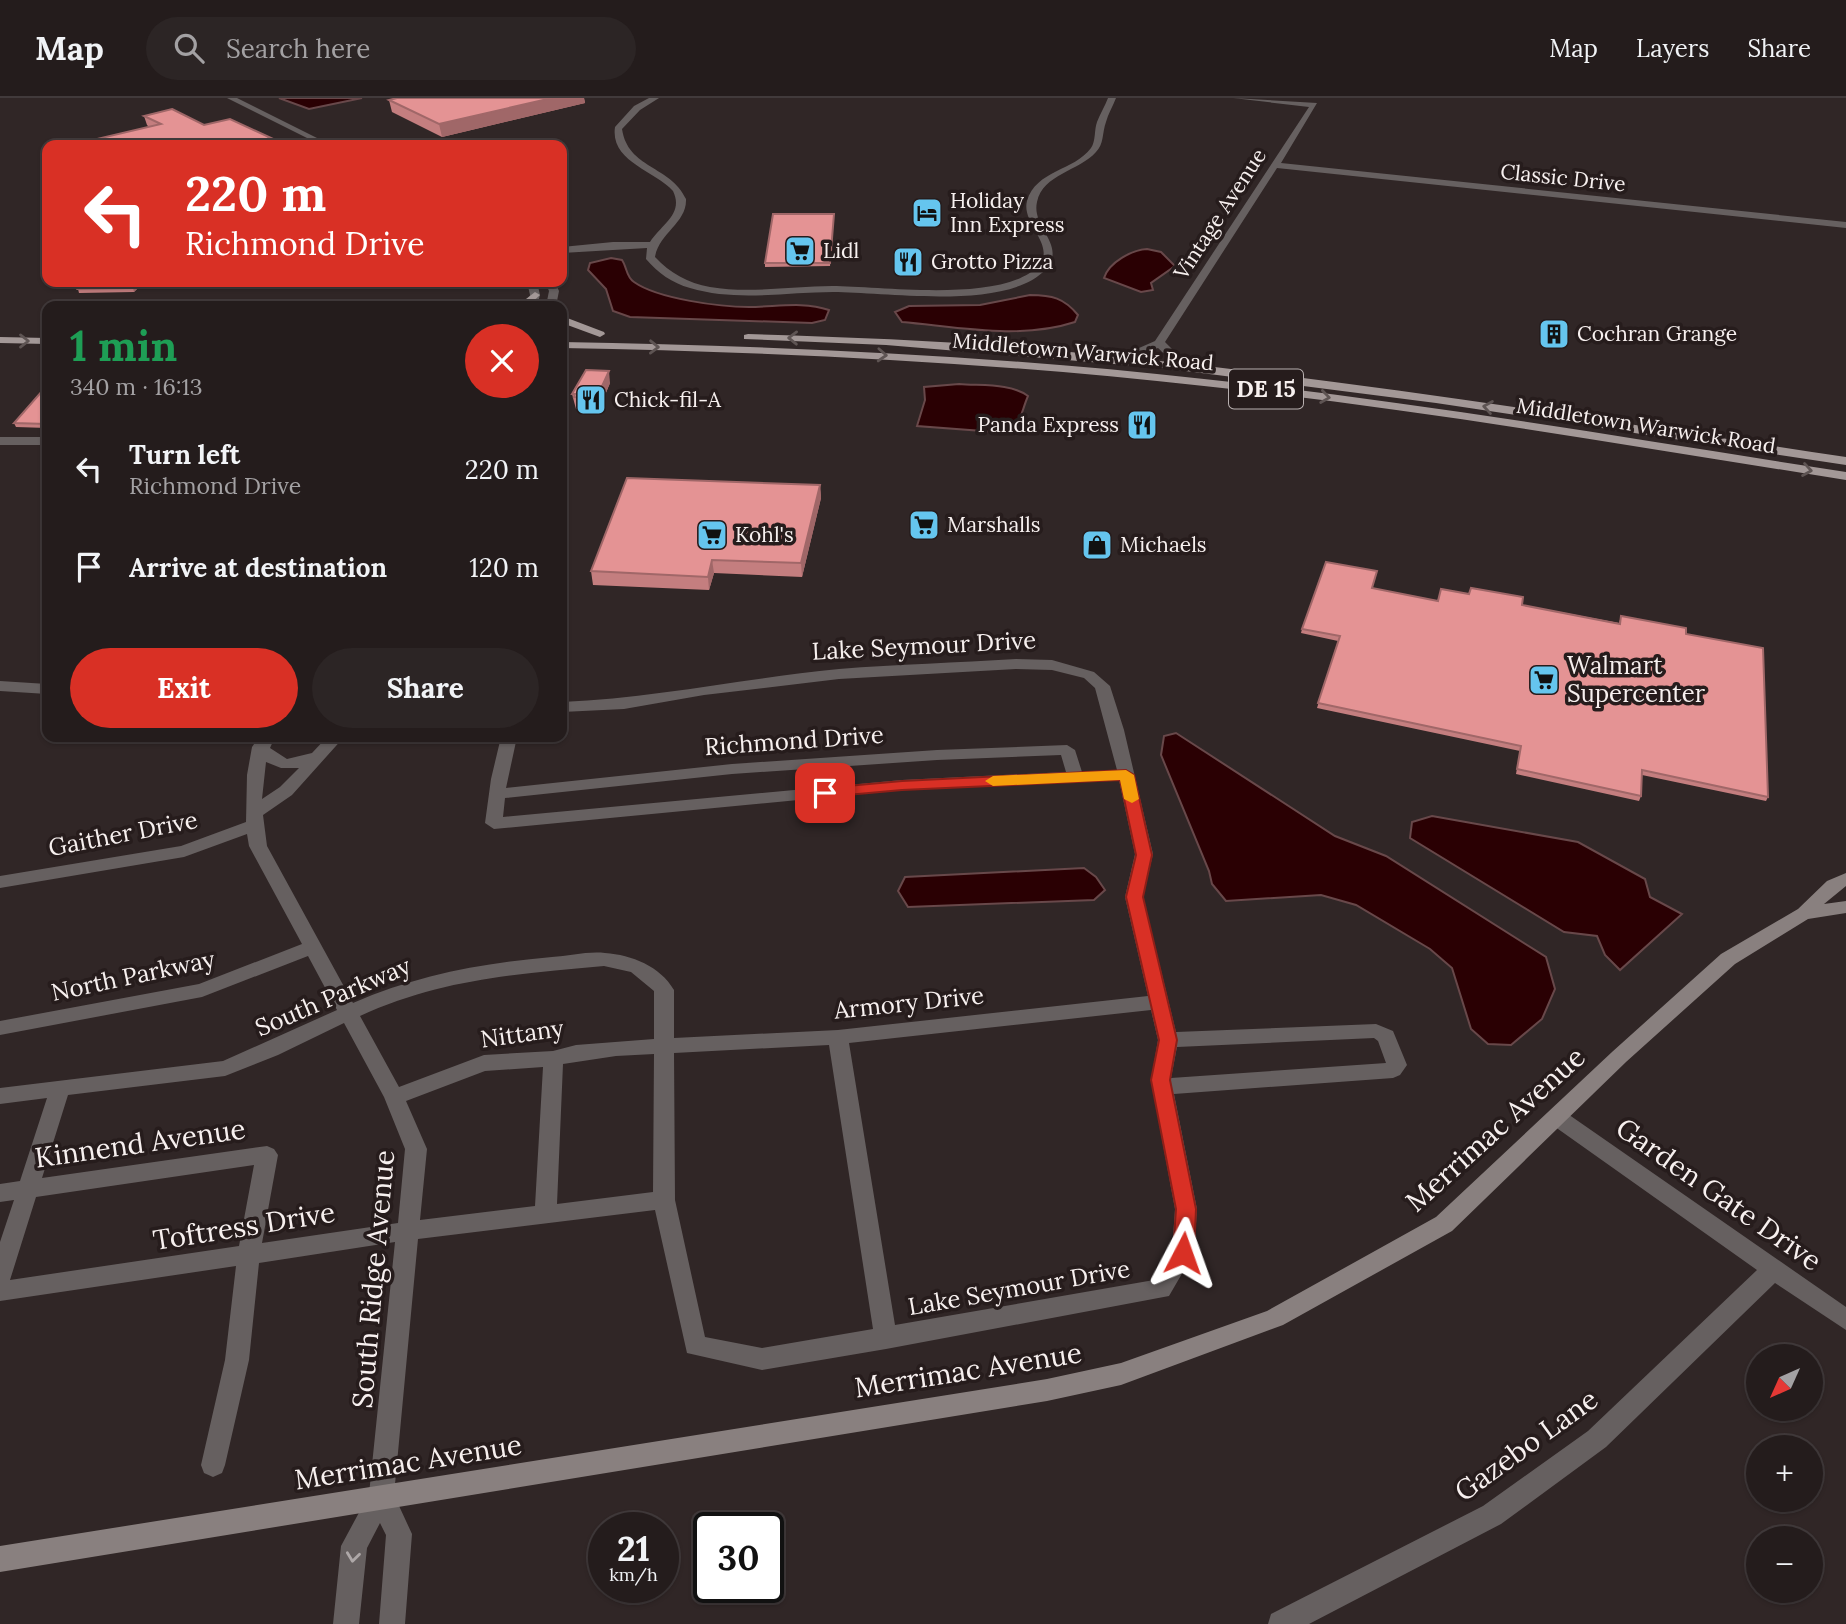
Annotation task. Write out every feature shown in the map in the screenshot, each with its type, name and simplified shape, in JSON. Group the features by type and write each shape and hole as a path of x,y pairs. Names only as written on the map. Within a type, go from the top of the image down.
{"main road":[{"path":"567,322 600,334"},
{"path":"0,329 42,329"},
{"name":"Middletown Warwick Road","path":"567,334 801,338 1107,358 1366,389 1846,461"},
{"path":"0,341 42,341"},
{"name":"Middletown Warwick Road","path":"567,345 923,357 1203,382 1432,412 1846,477"},
{"path":"567,354 617,346"}],"street":[{"path":"231,98 317,140"},
{"path":"656,98 637,108 618,129 621,146 667,179 678,191 680,212 675,223 653,244 650,257 659,268 692,286 721,291 760,294 829,289 945,295 1007,286 1031,277 1047,260 1050,253 1048,244 1032,216 1032,201 1044,184 1091,153 1099,144 1100,125 1112,98"},
{"name":"Vintage Avenue","path":"1159,343 1314,105 1237,98"},
{"name":"Classic Drive","path":"1275,164 1846,225"},
{"path":"567,249 653,244"},
{"path":"567,255 583,247"},
{"path":"1107,358 1142,351 1159,343 1168,353 1194,368"},
{"path":"0,441 42,442"},
{"name":"Lake Seymour Drive","path":"567,707 624,704 704,690 839,674 1016,664 1052,665 1089,675 1102,687 1144,855 1134,897 1168,1040 1161,1080 1186,1209 1183,1253 1161,1289 762,1359 695,1346 664,1200 663,1045"},
{"path":"3,691 42,690"},
{"path":"264,742 272,761 284,764 321,756"},
{"name":"South Ridge Avenue","path":"264,742 256,767 254,819 258,846 394,1097 416,1149 381,1496"},
{"path":"254,819 286,791 332,742"},
{"path":"508,742 494,822 902,786 1126,775"},
{"name":"Richmond Drive","path":"497,794 732,768 1067,750 1076,777"},
{"name":"Gaither Drive","path":"0,882 184,851 254,819"},
{"name":"Merrimac Avenue","path":"0,1559 1047,1390 1121,1374 1275,1318 1444,1224 1619,1057 1728,959 1804,913 1833,885 1846,878"},
{"name":"Merrimac Avenue","path":"1804,913 1846,907"},
{"name":"North Parkway","path":"0,1028 202,990 313,947"},
{"name":"South Parkway","path":"0,1096 225,1068 411,987 453,977 604,960 640,967 664,990 663,1045"},
{"name":"Armory Drive","path":"663,1045 838,1037 1159,1002"},
{"path":"1162,1087 1393,1070 1397,1065 1387,1036 1376,1031 1168,1040"},
{"path":"838,1037 886,1339"},
{"name":"Nittany","path":"394,1097 484,1063 553,1059 576,1053 663,1045"},
{"path":"547,1214 553,1059"},
{"path":"0,1277 60,1089"},
{"name":"Garden Gate Drive","path":"1558,1118 1846,1320"},
{"name":"Kinnend Avenue","path":"0,1193 267,1155 248,1256 237,1360 213,1465"},
{"name":"Toftress Drive","path":"0,1291 409,1231 664,1200"},
{"name":"Gazebo Lane","path":"1281,1624 1502,1508 1597,1439 1774,1269"},
{"path":"346,1624 354,1546 381,1496"},
{"path":"381,1496 399,1534 392,1624"}],"shaded area":[{"path":"279,98 362,98 309,109"},
{"path":"1147,249 1161,252 1175,266 1151,283 1153,290 1141,292 1104,278 1111,267 1122,258"},
{"path":"611,258 622,260 629,277 645,288 690,301 749,307 799,305 829,310 825,320 812,323 630,317 613,311 606,289 588,270 590,263"},
{"path":"1030,295 1062,301 1078,315 1075,322 1033,330 989,331 902,322 895,312 909,306 980,305"},
{"path":"959,384 1004,387 1028,396 1018,421 1004,431 917,426 925,400 924,387"},
{"path":"1176,733 1335,836 1386,856 1546,957 1555,989 1542,1019 1511,1045 1488,1044 1471,1029 1452,968 1430,949 1356,905 1321,895 1226,901 1212,884 1161,755 1164,736"},
{"path":"1432,816 1578,842 1645,879 1650,897 1682,914 1620,970 1605,955 1597,936 1564,932 1410,838 1412,822"},
{"path":"1084,868 1096,877 1105,890 1094,900 908,907 898,891 905,877"}],"building":[{"path":"552,98 439,124 389,100"},
{"path":"172,109 204,125 230,119 271,138 93,140 161,124 144,116"},
{"name":"Lidl","path":"773,214 834,214 830,263 765,263"},
{"path":"80,287 134,287 133,288 78,289"},
{"path":"586,370 609,371 598,395 593,398 574,397 575,394 572,394"},
{"path":"42,391 42,424 14,423"},
{"name":"Kohl's","path":"627,478 820,485 801,563 712,560 708,577 591,571"},
{"name":"Walmart Supercenter","path":"1326,562 1377,571 1372,588 1438,601 1441,589 1469,594 1471,588 1523,597 1522,605 1620,624 1621,616 1686,628 1686,634 1763,648 1768,797 1642,770 1641,796 1517,769 1521,746 1318,703 1340,636 1302,629"}],"slow traffic":[{"path":"993,781 1126,775 1132,799"}],"place":[{"name":"Holiday Inn Express","path":"927,213"},
{"name":"Lidl","path":"800,251"},
{"name":"Grotto Pizza","path":"908,262"},
{"name":"Cochran Grange","path":"1554,334"},
{"name":"Chick-fil-A","path":"591,400"},
{"name":"Panda Express","path":"1142,425"},
{"name":"Marshalls","path":"924,525"},
{"name":"Kohl's","path":"712,535"},
{"name":"Michaels","path":"1097,545"},
{"name":"Walmart Supercenter","path":"1544,680"}],"route":[{"path":"825,793 902,786 1126,775 1144,855 1134,897 1168,1040 1161,1080 1186,1209 1183,1253"}]}
